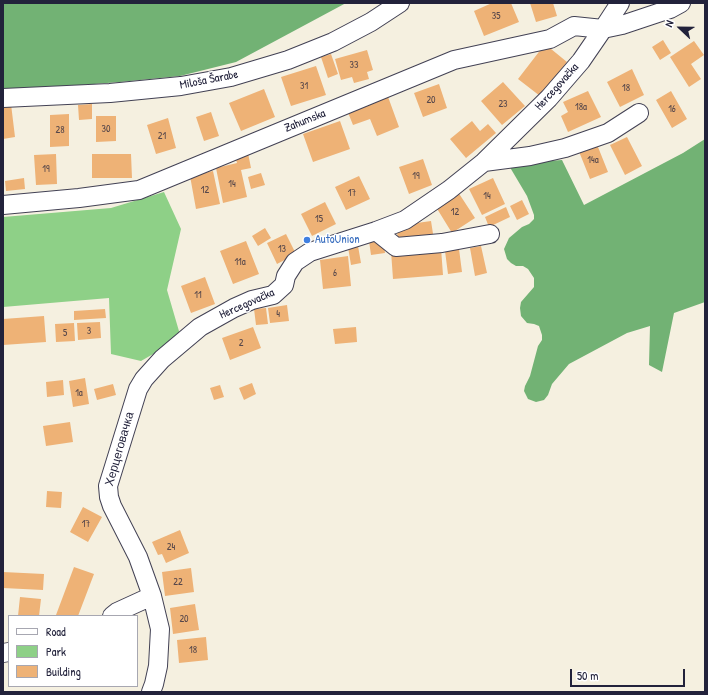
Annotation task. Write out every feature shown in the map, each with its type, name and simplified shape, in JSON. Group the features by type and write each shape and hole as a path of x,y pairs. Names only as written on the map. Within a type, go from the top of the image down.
{"street":[{"name":"Miloša Šarabe","path":"3,98 118,92 181,86 231,77 288,60 333,42 371,22 400,3"},
{"name":"Hercegovačka","path":"138,389 144,379 162,358 200,327 252,300 273,295 284,285 286,276 295,262 310,252 405,220 449,190 484,162 549,98 580,61 620,3"},
{"path":"603,29 670,9 681,3"},
{"name":"Zahumska","path":"3,205 79,198 139,190 454,60 550,39 574,26 603,29"},
{"path":"484,162 530,156 565,148 608,133 639,113"},
{"path":"376,231 396,247 442,243 490,234"},
{"name":"Херцеговачка","path":"138,389 108,486 112,506 138,557 152,596 160,629 158,666 151,692"},
{"path":"114,615 152,596"}],"green space":[{"path":"3,3 346,3 236,62 180,76 3,91"},
{"path":"705,139 705,302 674,313 662,372 649,365 650,326 627,333 569,364 552,384 548,395 544,400 536,402 528,399 524,391 525,386 530,376 538,346 542,340 542,335 539,326 527,323 521,316 520,308 521,302 534,287 534,278 528,269 511,263 507,259 504,249 509,238 522,227 529,224 534,219 534,215 527,196 508,164 562,160 584,205 683,153"},
{"path":"164,192 181,229 167,290 181,338 141,361 111,354 109,298 3,307 3,217 111,208"}],"building":[{"path":"492,3 511,3 519,22 484,36 474,11"},
{"path":"530,3 553,3 557,16 536,22"},
{"path":"663,40 671,53 660,60 652,47"},
{"path":"694,41 704,55 691,64 701,79 689,87 670,57"},
{"path":"545,44 567,62 540,96 518,79"},
{"path":"367,50 373,70 367,72 369,79 354,83 352,77 341,80 335,59"},
{"path":"331,54 338,74 328,78 321,57"},
{"path":"316,66 326,95 291,106 281,77"},
{"path":"632,69 644,95 620,107 607,82"},
{"path":"503,82 525,106 502,125 481,101"},
{"path":"439,84 447,108 423,117 414,93"},
{"path":"264,89 275,117 241,131 229,103"},
{"path":"588,91 601,117 568,132 561,116 568,112 563,102"},
{"path":"671,91 687,119 672,128 656,100"},
{"path":"387,94 399,127 377,136 370,119 353,125 347,110"},
{"path":"11,104 15,137 3,139 3,105"},
{"path":"92,104 92,119 79,120 78,105"},
{"path":"211,112 219,136 204,141 196,117"},
{"path":"69,114 69,146 50,147 50,115"},
{"path":"96,116 116,116 116,141 96,142"},
{"path":"168,118 176,148 156,154 147,125"},
{"path":"340,121 350,149 313,162 303,134"},
{"path":"472,121 480,131 488,124 496,133 466,158 450,139"},
{"path":"627,137 642,166 625,175 610,145"},
{"path":"596,142 608,172 590,179 578,149"},
{"path":"248,153 251,168 241,170 247,197 223,203 216,168 237,163 235,156"},
{"path":"56,154 57,184 36,185 34,155"},
{"path":"92,154 131,154 132,178 92,178"},
{"path":"423,159 432,185 409,194 399,167"},
{"path":"213,171 220,204 196,209 190,176"},
{"path":"261,173 265,185 251,189 248,177"},
{"path":"359,176 370,199 346,210 335,187"},
{"path":"24,178 25,189 6,191 5,181"},
{"path":"493,178 505,204 482,215 469,189"},
{"path":"458,192 475,218 452,233 436,207"},
{"path":"522,200 529,214 517,220 510,206"},
{"path":"325,202 336,224 312,236 301,214"},
{"path":"506,207 510,217 489,227 485,217"},
{"path":"431,221 434,240 399,245 396,226"},
{"path":"265,228 271,238 258,246 252,236"},
{"path":"286,234 296,254 277,264 267,243"},
{"path":"383,239 385,253 371,255 369,241"},
{"path":"246,241 259,274 233,284 220,251"},
{"path":"358,246 361,263 351,265 348,247"},
{"path":"481,246 487,273 475,276 470,248"},
{"path":"441,248 443,275 393,279 391,251"},
{"path":"459,249 462,272 448,274 445,251"},
{"path":"348,256 351,286 323,289 320,260"},
{"path":"205,277 215,304 191,313 181,286"},
{"path":"287,305 289,321 270,323 268,308"},
{"path":"266,308 268,324 256,325 254,309"},
{"path":"105,309 106,318 74,320 74,311"},
{"path":"44,316 46,342 3,345 3,319"},
{"path":"100,322 101,338 78,340 77,323"},
{"path":"74,323 75,341 56,342 55,324"},
{"path":"253,327 261,348 230,360 222,338"},
{"path":"356,327 357,342 335,344 333,329"},
{"path":"85,378 89,404 73,407 69,381"},
{"path":"63,380 64,395 47,397 46,382"},
{"path":"252,383 256,394 244,400 239,388"},
{"path":"113,384 116,395 97,400 94,389"},
{"path":"220,385 224,397 214,400 210,388"},
{"path":"70,422 73,442 46,446 43,426"},
{"path":"47,491 62,492 61,508 46,507"},
{"path":"83,507 102,517 88,542 70,532"},
{"path":"180,530 189,553 166,563 162,554 158,555 152,542"},
{"path":"74,567 94,574 78,615 56,615"},
{"path":"191,568 194,592 165,596 162,572"},
{"path":"3,572 44,574 43,590 3,588"},
{"path":"20,597 41,599 39,615 18,615"},
{"path":"195,604 199,630 173,634 170,608"},
{"path":"206,637 208,660 179,663 177,640"}],"place":[{"name":"AutoUnion","path":"307,240"}]}
